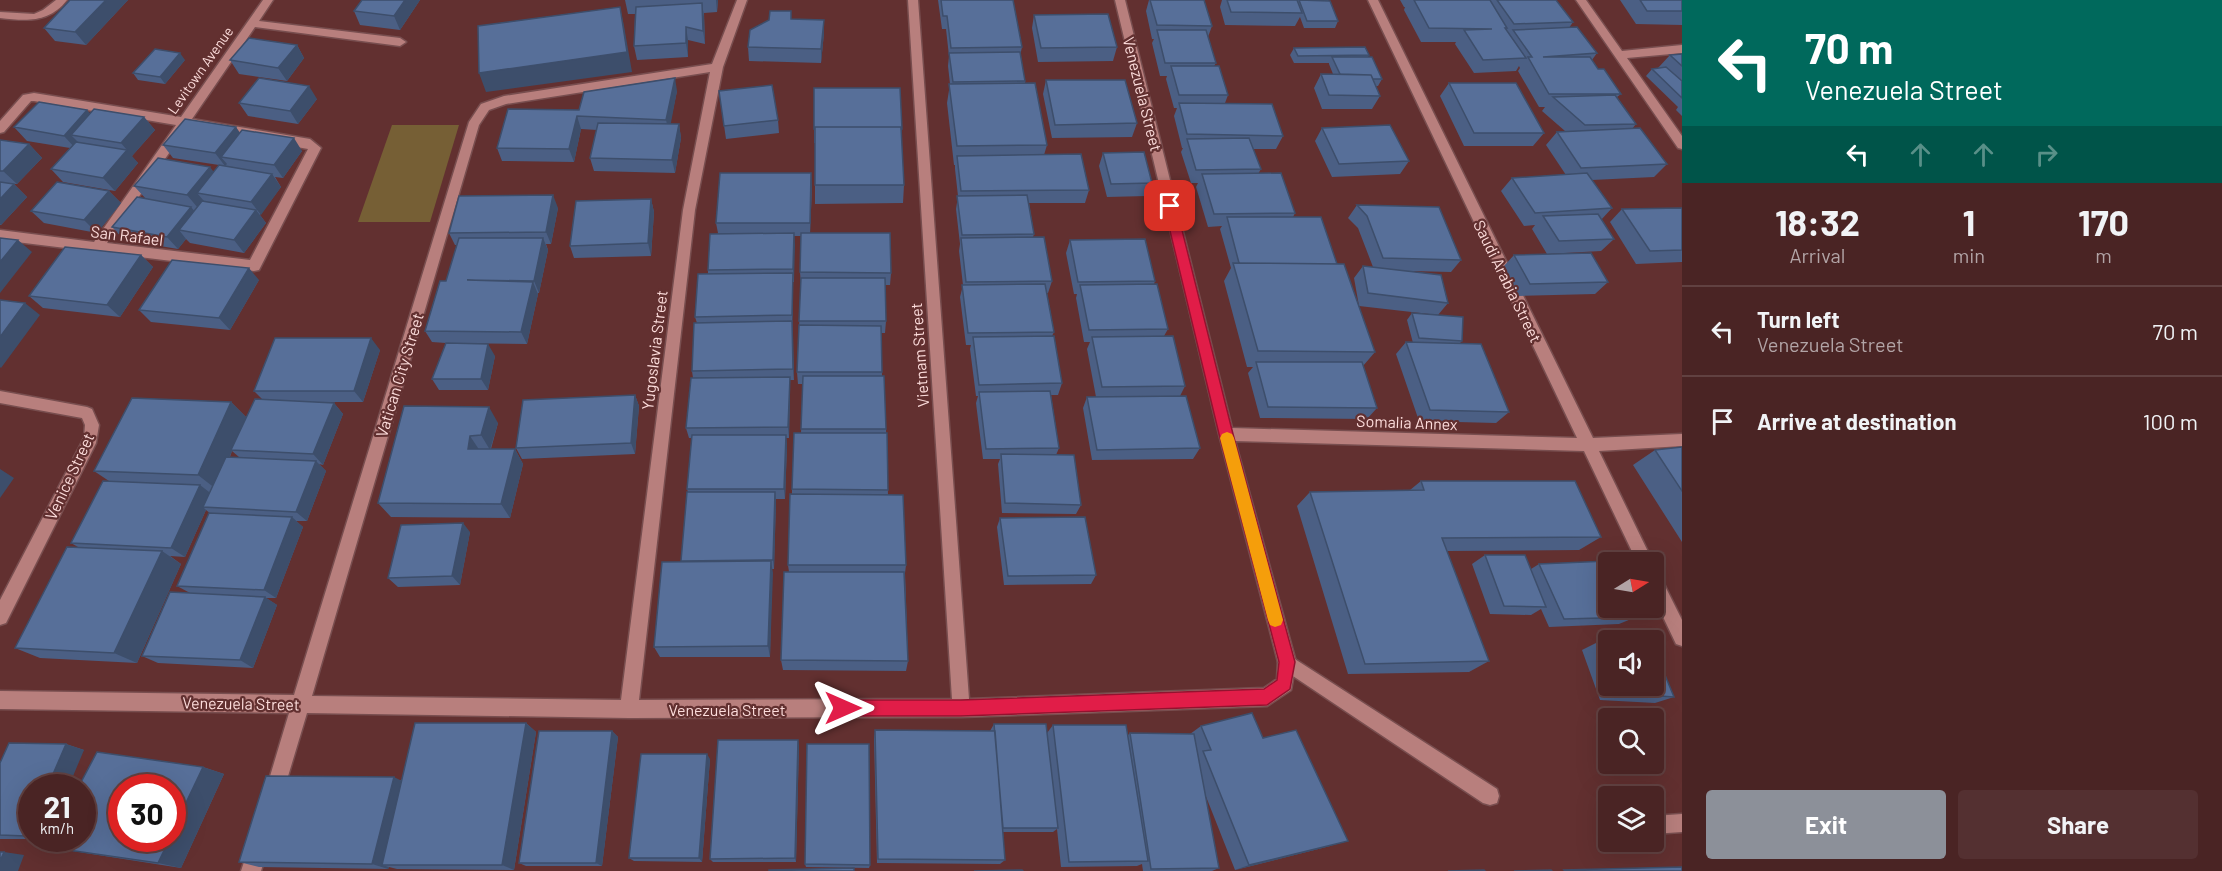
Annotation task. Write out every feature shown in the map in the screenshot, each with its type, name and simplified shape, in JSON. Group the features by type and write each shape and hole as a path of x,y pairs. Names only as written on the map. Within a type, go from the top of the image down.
{"street":[{"path":"0,15 35,19 52,11 63,0"},
{"name":"Levitown Avenue","path":"97,248 268,0"},
{"name":"Yugoslavia Street","path":"629,709 689,210 717,67 742,0"},
{"name":"Vietnam Street","path":"913,0 961,708"},
{"name":"Venezuela Street","path":"0,700 629,709 961,708 1267,697 1285,684 1287,662 1226,434 1120,0"},
{"name":"Saudi Arabia Street","path":"1373,0 1640,552"},
{"path":"1581,0 1682,145"},
{"path":"251,23 400,42"},
{"path":"1618,55 1682,49"},
{"name":"Vatican City Street","path":"270,809 473,125 485,108 504,100 717,67"},
{"path":"0,129 27,98 34,96 183,122"},
{"name":"San Rafael","path":"0,235 249,267 256,263 315,148 313,145 183,122"},
{"name":"Venice Street","path":"0,397 87,413 92,425 91,438 0,617"},
{"name":"Somalia Annex","path":"1226,434 1587,445 1682,440"},
{"path":"1664,601 1682,638"},
{"path":"1287,662 1490,796"},
{"path":"1664,824 1682,823"},
{"path":"251,871 263,830"}],"shaded area":[{"path":"392,125 459,125 430,222 358,222"}],"building":[{"path":"70,0 106,0 75,32 44,28"},
{"path":"362,0 405,0 394,16 354,11"},
{"path":"941,0 1013,0 1022,47 951,48 947,16 943,16"},
{"path":"1150,0 1204,0 1212,26 1157,25"},
{"path":"1227,0 1297,0 1302,13 1231,12"},
{"path":"1299,0 1330,1 1338,21 1307,21"},
{"path":"1414,0 1490,0 1507,28 1505,28 1526,58 1483,60 1464,30 1492,29 1429,28"},
{"path":"1497,0 1556,0 1573,22 1514,24"},
{"path":"1640,0 1682,0 1682,11 1647,11"},
{"path":"702,3 703,31 686,27 686,43 634,46 636,7"},
{"path":"620,7 627,52 479,73 478,26"},
{"path":"770,11 791,11 791,19 824,20 821,49 748,47 750,30 769,20"},
{"path":"1108,14 1117,47 1041,48 1034,15"},
{"path":"1577,27 1597,53 1543,57 1590,57 1598,69 1604,69 1621,94 1549,94 1528,57 1532,57 1513,30"},
{"path":"1157,30 1206,30 1216,63 1165,63"},
{"path":"249,38 297,45 278,68 230,60"},
{"path":"1365,47 1369,55 1298,56 1294,48"},
{"path":"155,49 180,53 160,77 133,73"},
{"path":"1020,52 1025,81 953,82 949,53"},
{"path":"1682,54 1682,66 1670,55"},
{"path":"1332,57 1372,57 1382,79 1373,79 1371,75 1340,74"},
{"path":"1171,66 1219,66 1228,95 1179,95"},
{"path":"1666,67 1682,81 1682,98 1652,69"},
{"path":"1321,74 1371,75 1380,96 1329,95"},
{"path":"259,78 309,86 290,111 239,103"},
{"path":"675,78 666,120 577,116 569,149 497,148 508,109 579,110 584,92"},
{"path":"1046,80 1125,80 1137,123 1055,125"},
{"path":"1035,83 1047,145 957,146 949,84"},
{"path":"1449,83 1516,83 1544,133 1474,133"},
{"path":"772,85 778,120 724,126 719,91"},
{"path":"814,88 900,88 902,129 901,127 815,127 814,129"},
{"path":"1615,95 1636,124 1585,125 1553,97"},
{"path":"39,102 87,110 64,136 14,127"},
{"path":"1179,103 1272,104 1283,136 1187,134"},
{"path":"94,109 144,117 121,143 71,135"},
{"path":"185,119 236,127 215,153 163,145"},
{"path":"598,123 679,124 672,160 590,158"},
{"path":"1390,125 1409,161 1339,164 1322,128"},
{"path":"815,127 901,127 904,185 815,185"},
{"path":"1640,128 1667,164 1581,168 1557,132"},
{"path":"242,130 294,138 274,165 221,157"},
{"path":"1249,138 1261,169 1196,170 1187,139"},
{"path":"0,140 29,144 3,171 0,171"},
{"path":"76,142 127,150 103,178 51,169"},
{"path":"1144,152 1152,183 1111,184 1103,153"},
{"path":"1081,154 1089,190 961,191 957,156"},
{"path":"158,158 210,167 187,195 134,186"},
{"path":"219,165 272,174 251,202 197,193"},
{"path":"720,173 811,173 810,223 716,223"},
{"path":"1281,173 1295,213 1214,214 1202,174"},
{"path":"1587,173 1612,208 1535,213 1512,178"},
{"path":"0,182 14,184 0,199"},
{"path":"57,182 109,191 84,220 31,211"},
{"path":"553,195 546,232 449,233 459,196"},
{"path":"1027,195 1034,234 962,235 957,196"},
{"path":"137,197 191,207 167,237 112,227"},
{"path":"651,199 648,243 570,246 576,201"},
{"path":"202,201 256,210 234,240 179,230"},
{"path":"1357,205 1439,207 1461,260 1383,258 1367,216"},
{"path":"1682,208 1682,250 1650,251 1622,209"},
{"path":"1598,214 1614,239 1559,241 1543,216"},
{"path":"1227,217 1321,217 1337,264 1239,263"},
{"path":"794,233 793,269 708,270 710,234"},
{"path":"801,233 890,233 891,273 800,272"},
{"path":"1044,237 1052,281 966,282 961,238"},
{"path":"0,238 18,240 0,262"},
{"path":"459,238 543,238 534,281 467,280 533,282 521,332 425,331 440,281 446,281"},
{"path":"1145,239 1155,281 1078,282 1070,240"},
{"path":"65,247 141,255 107,305 29,296"},
{"path":"1591,253 1608,282 1530,284 1514,255"},
{"path":"172,260 249,268 219,318 139,310"},
{"path":"1233,263 1344,264 1375,352 1258,351"},
{"path":"1363,266 1441,275 1448,303 1368,293"},
{"path":"793,273 792,315 695,317 698,274"},
{"path":"801,278 885,278 886,321 799,321"},
{"path":"1045,284 1054,332 968,333 962,285"},
{"path":"1157,284 1168,329 1089,330 1080,285"},
{"path":"0,300 25,303 0,337"},
{"path":"1412,313 1463,317 1462,341 1419,338"},
{"path":"792,321 793,369 692,371 694,323"},
{"path":"799,325 881,326 882,372 797,372"},
{"path":"1054,336 1062,383 979,385 973,337"},
{"path":"1173,336 1185,386 1102,387 1092,337"},
{"path":"275,338 371,338 354,391 254,391"},
{"path":"1406,342 1481,344 1509,412 1430,410"},
{"path":"446,343 488,344 481,379 432,379"},
{"path":"1256,362 1362,362 1377,408 1268,407"},
{"path":"803,376 884,376 886,429 801,429"},
{"path":"790,377 788,427 686,428 691,378"},
{"path":"1050,391 1059,448 986,449 979,392"},
{"path":"635,395 631,443 516,448 523,400"},
{"path":"1186,396 1200,448 1097,450 1087,397"},
{"path":"132,398 231,402 198,475 94,471"},
{"path":"255,399 334,403 313,454 231,450"},
{"path":"404,406 489,407 481,435 470,436 468,449 515,449 501,504 378,503"},
{"path":"794,433 887,433 888,490 792,489"},
{"path":"692,435 786,435 784,489 687,489"},
{"path":"1682,447 1682,491 1655,450"},
{"path":"1001,454 1074,455 1081,505 1005,503"},
{"path":"226,457 316,461 296,512 203,507"},
{"path":"103,481 200,485 171,548 71,543"},
{"path":"1421,481 1575,481 1601,537 1442,538 1489,661 1365,664 1310,492 1424,490"},
{"path":"687,492 775,492 773,560 681,561"},
{"path":"790,494 903,495 906,565 788,565"},
{"path":"209,513 292,517 264,590 177,586"},
{"path":"1085,517 1096,575 1008,576 1000,518"},
{"path":"463,523 452,576 388,578 401,525"},
{"path":"67,547 162,551 114,653 15,648"},
{"path":"1485,555 1525,555 1546,607 1504,606"},
{"path":"771,561 768,646 654,647 662,562"},
{"path":"1598,561 1598,618 1600,618 1564,619 1539,564"},
{"path":"784,572 904,572 908,661 781,660"},
{"path":"170,592 265,597 240,660 142,656"},
{"path":"1664,673 1674,697 1660,696 1664,696"},
{"path":"1252,713 1263,738 1296,730 1348,841 1249,865 1203,751 1211,750 1201,726"},
{"path":"415,723 526,723 502,865 382,865"},
{"path":"994,724 1046,724 1058,828 1003,828"},
{"path":"1053,725 1126,725 1148,861 1069,862"},
{"path":"875,730 995,731 1005,860 878,859"},
{"path":"539,731 612,731 596,863 519,863"},
{"path":"1130,733 1194,734 1219,868 1151,869"},
{"path":"718,740 798,740 795,858 710,859"},
{"path":"9,743 66,744 53,774 18,774 18,836 0,835 0,763"},
{"path":"807,744 869,744 870,865 805,864"},
{"path":"97,752 203,767 186,803 186,774 108,774 108,852 163,852 158,863 82,852 96,852 96,774 85,774"},
{"path":"641,754 707,754 699,858 629,858"},
{"path":"266,776 394,777 372,864 239,862"},
{"path":"1682,867 1682,871 1564,870"},
{"path":"854,868 854,871 769,871 769,870"},
{"path":"1022,870 1023,871 974,871"}],"slow traffic":[{"path":"1227,438 1275,620"}],"route":[{"path":"843,708 961,708 1267,697 1285,684 1287,662 1226,434 1170,206"}]}
